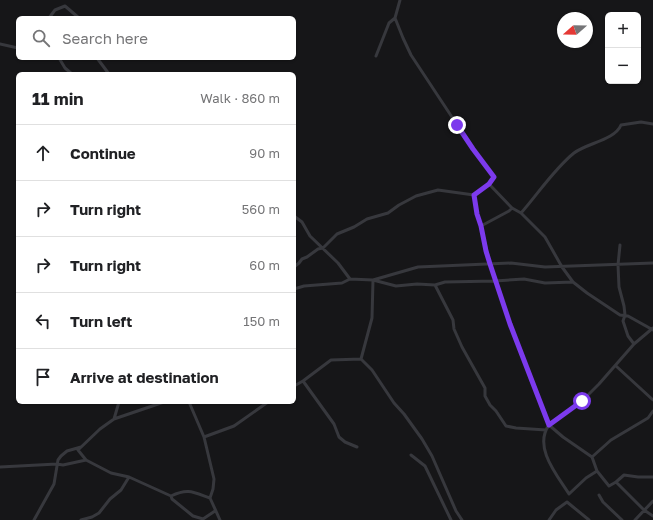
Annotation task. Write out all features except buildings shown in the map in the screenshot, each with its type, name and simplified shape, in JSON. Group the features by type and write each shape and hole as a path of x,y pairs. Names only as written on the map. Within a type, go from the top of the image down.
{"street":[{"path":"376,56 389,23 395,18 400,0"},
{"path":"50,16 55,10 64,6 76,16"},
{"path":"296,265 302,259 318,249 323,248 337,234 350,230 367,219 388,213 416,196 438,190 474,195 489,184 494,177 473,149 411,55 395,18"},
{"path":"0,44 16,48"},
{"path":"60,60 70,72"},
{"path":"98,60 108,72"},
{"path":"521,213 574,153 589,144 606,139 619,130 621,126 641,122 653,124"},
{"path":"489,184 512,208 521,213 545,237 562,267 574,282 587,293 620,315 625,315 652,329 634,344 616,366 582,401 549,425 546,430 544,444 546,455 552,468 569,494 586,478 597,471"},
{"path":"474,195 486,251 495,281 549,425 563,437 592,457 597,471 609,486 624,475 653,477"},
{"path":"481,226 512,208"},
{"path":"296,218 302,222 310,236 338,263 350,279"},
{"path":"620,245 618,265 619,287 625,315 623,321 628,336 634,344"},
{"path":"373,280 418,267 511,263 545,267 562,267 653,263"},
{"path":"296,288 304,286 342,283 350,279 373,280 396,286 524,279 545,283 574,282"},
{"path":"362,359 372,318 373,280"},
{"path":"435,285 453,320 454,329 462,347 485,388 485,396 506,426 546,430"},
{"path":"296,385 331,360 362,359 372,370 394,403 422,439 432,456 456,511 462,520"},
{"path":"616,366 653,400"},
{"path":"303,381 334,424 339,437 345,442 356,447"},
{"path":"114,419 118,404"},
{"path":"158,404 114,419 100,429 78,450 86,460 111,473 129,477 171,496 172,499 193,516 203,519 215,511"},
{"path":"190,404 204,436 214,479 210,498 220,520"},
{"path":"204,436 234,426 265,404"},
{"path":"592,457 611,440 648,418 653,411"},
{"path":"34,520 54,484 57,464 61,456 67,451 81,447"},
{"path":"411,455 425,466 451,520"},
{"path":"0,467 63,465 86,460"},
{"path":"81,520 99,513 110,499 120,490 129,477"},
{"path":"616,482 644,510 653,515"},
{"path":"171,496 188,490 210,498"},
{"path":"599,495 603,502 622,520"},
{"path":"635,520 653,501"},
{"path":"548,520 556,510 567,502 589,520"}],"route":[{"path":"457,125 494,177 489,184 474,195 477,214 495,281 549,425 582,401"}]}
